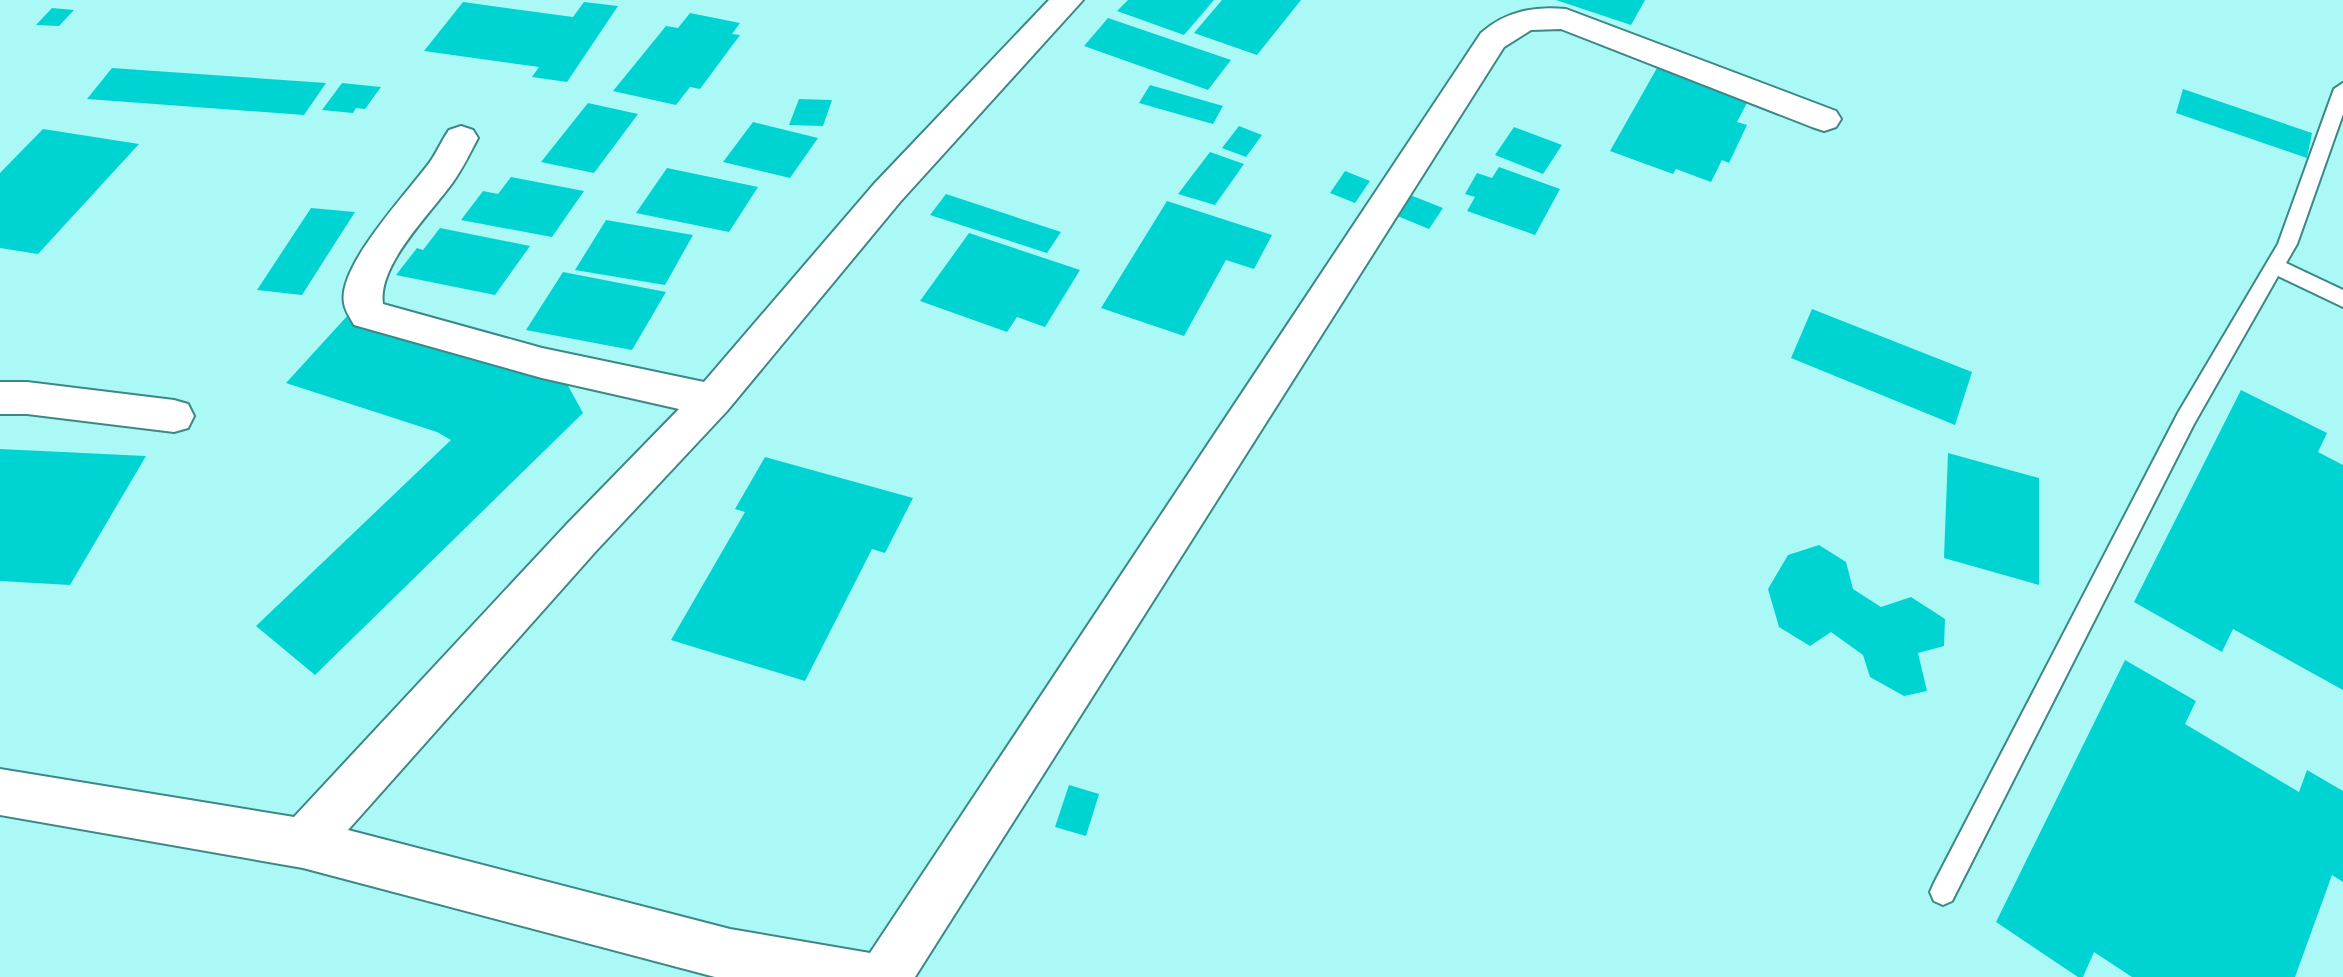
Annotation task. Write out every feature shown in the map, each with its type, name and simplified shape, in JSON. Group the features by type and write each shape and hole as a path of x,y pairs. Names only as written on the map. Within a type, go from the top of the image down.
{"street":[{"path":"303,843 581,538 713,400 887,193 1067,0"},
{"path":"885,977 1483,54 1508,25 1536,16 1566,19 1824,119"},
{"path":"461,138 444,170 382,250 363,285 362,304 368,315 542,363 713,400"},
{"path":"0,398 27,398 174,416"},
{"path":"0,792 303,843 730,955 865,977"}],"lane":[{"path":"1943,892 2186,419 2287,244 2343,89"},
{"path":"2275,266 2343,299"}],"building":[{"path":"1128,0 1214,0 1184,35 1117,11"},
{"path":"1222,0 1301,0 1257,55 1194,33"},
{"path":"1556,0 1645,0 1631,25"},
{"path":"463,2 573,17 584,2 618,6 567,82 532,77 539,67 424,51"},
{"path":"52,8 74,10 59,26 36,25"},
{"path":"690,13 740,23 732,34 740,35 700,89 690,87 676,105 613,91 666,26 678,28"},
{"path":"1108,18 1231,60 1208,90 1084,46"},
{"path":"112,68 326,83 304,115 87,99"},
{"path":"1657,68 1749,99 1737,122 1747,125 1729,163 1722,160 1711,182 1676,169 1673,174 1610,151"},
{"path":"342,83 381,87 365,109 356,108 353,113 322,110"},
{"path":"1150,85 1223,106 1213,124 1139,103"},
{"path":"2183,89 2312,133 2307,158 2176,113"},
{"path":"799,99 832,100 823,126 789,125"},
{"path":"588,103 638,114 594,173 541,162"},
{"path":"753,122 818,138 790,178 723,162"},
{"path":"1239,126 1262,135 1246,157 1222,148"},
{"path":"1514,127 1562,145 1543,174 1495,155"},
{"path":"43,129 139,144 38,254 0,248 0,173"},
{"path":"1210,152 1244,164 1215,205 1178,194"},
{"path":"1499,167 1560,189 1535,235 1467,211 1475,197 1465,194 1477,173 1492,178"},
{"path":"667,168 758,187 729,232 636,213"},
{"path":"1345,171 1370,181 1355,203 1330,193"},
{"path":"511,177 584,191 552,237 461,220 483,191 498,194"},
{"path":"946,194 1061,232 1047,253 930,215"},
{"path":"1410,195 1443,208 1429,229 1395,215"},
{"path":"1167,201 1272,235 1254,269 1226,260 1184,336 1101,308"},
{"path":"311,208 355,212 302,295 257,290"},
{"path":"606,220 693,235 665,285 575,270"},
{"path":"440,228 530,246 495,295 396,275 417,248 423,250"},
{"path":"969,233 1080,270 1045,327 1017,317 1007,332 920,301"},
{"path":"563,272 666,292 632,350 526,330"},
{"path":"1812,309 1972,372 1955,425 1791,358"},
{"path":"349,314 566,382 583,413 315,675 256,626 451,440 437,432 286,383"},
{"path":"2241,390 2327,433 2318,452 2343,465 2343,690 2233,629 2222,652 2134,602"},
{"path":"0,449 146,456 70,585 0,581"},
{"path":"1948,453 2039,478 2039,585 1944,558"},
{"path":"765,457 913,498 885,553 872,549 805,681 671,640 745,512 735,509"},
{"path":"1819,545 1846,562 1853,589 1881,607 1911,597 1945,619 1944,646 1918,653 1927,691 1904,696 1870,677 1863,655 1831,632 1810,646 1779,627 1768,589 1788,555"},
{"path":"2125,660 2196,701 2185,724 2299,792 2307,770 2343,791 2343,882 2332,875 2295,977 2132,977 2094,952 2083,977 2078,977 1996,922"},
{"path":"1069,785 1099,794 1086,836 1055,827"}]}
